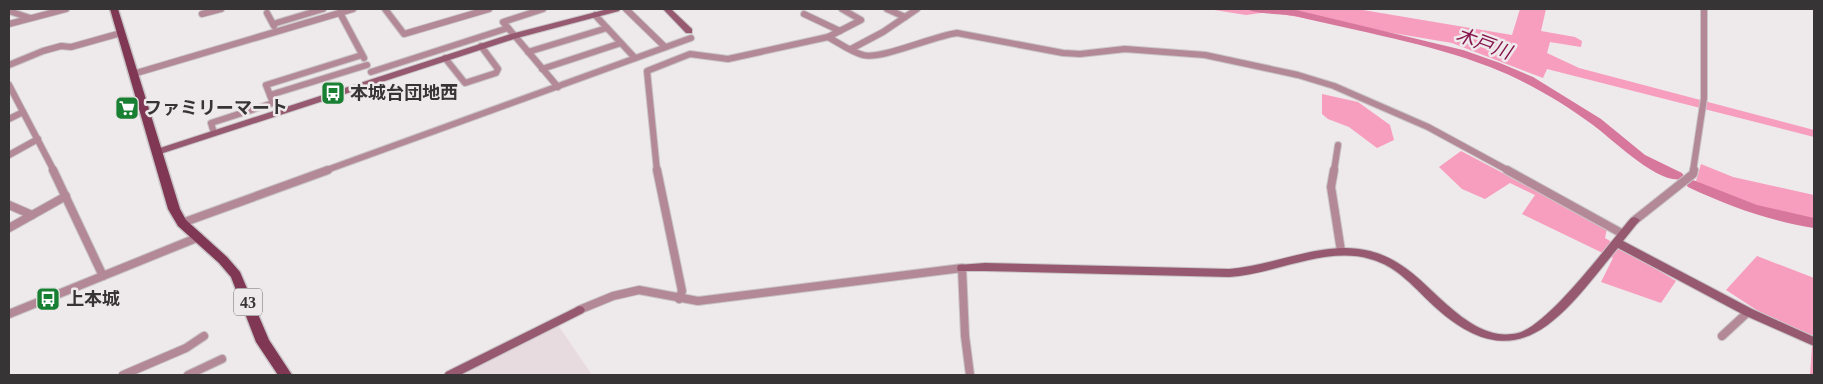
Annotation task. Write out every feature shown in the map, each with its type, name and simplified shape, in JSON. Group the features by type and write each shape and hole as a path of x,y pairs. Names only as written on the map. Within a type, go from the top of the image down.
{"main road":[{"name":"43","path":"114,9 174,209 182,223 223,260 236,275 263,342 285,375"}],"street":[{"path":"9,24 66,9"},
{"path":"202,14 221,9"},
{"path":"273,24 322,9"},
{"path":"133,74 353,9"},
{"path":"386,9 402,33 406,34 488,9"},
{"path":"543,9 534,10 503,22 558,87"},
{"path":"157,152 481,46 616,9"},
{"path":"626,9 665,47"},
{"path":"667,9 690,34 688,51 690,54"},
{"path":"680,300 682,291 658,182 646,74 649,69 690,54 728,59 828,37 861,20 842,9"},
{"path":"888,9 905,17"},
{"path":"851,49 917,9"},
{"path":"450,375 579,310 633,290 650,291 680,300 698,301 962,268 1229,273 1281,265 1341,251 1360,252 1386,260 1405,273 1460,323 1484,334 1512,338 1521,337 1534,331 1576,290 1635,220 1693,174 1704,98 1704,9"},
{"path":"9,11 31,18"},
{"path":"340,13 376,81"},
{"path":"267,14 277,32"},
{"path":"804,14 840,31"},
{"path":"595,15 635,58"},
{"path":"371,72 508,28"},
{"path":"528,52 607,28"},
{"path":"9,65 28,59 43,51 61,46 71,47 121,33"},
{"path":"828,37 865,56 874,56 941,35 957,33 1062,53 1080,54 1124,49 1205,55 1288,72 1334,86 1398,112 1748,312 1814,342"},
{"path":"182,223 558,87 665,47 690,34"},
{"path":"542,69 621,43"},
{"path":"445,58 465,83 498,72 481,46"},
{"path":"214,133 211,123 273,103 266,85 362,55"},
{"path":"270,95 368,64"},
{"path":"9,89 38,139 103,276"},
{"path":"9,119 23,112"},
{"path":"9,155 38,139"},
{"path":"1338,145 1331,187 1341,251"},
{"path":"9,228 66,196"},
{"path":"9,205 32,215"},
{"path":"9,314 199,238"},
{"path":"962,268 965,336 970,375"},
{"path":"1722,336 1748,312"},
{"path":"123,375 186,348 204,336"},
{"path":"188,375 222,359"}],"shaded area":[{"path":"1208,9 1357,9 1512,35 1520,9 1546,9 1541,31 1575,37 1582,41 1581,47 1550,42 1547,53 1579,68 1814,130 1814,137 1547,69 1543,78 1452,43 1268,12 1246,15"},
{"path":"1322,94 1358,102 1390,125 1394,140 1377,148 1349,127 1328,119 1322,114"},
{"path":"1461,151 1607,228 1605,238 1676,281 1661,303 1601,282 1613,258 1522,214 1535,195 1510,183 1485,199 1462,189 1439,167"},
{"path":"1701,164 1733,177 1814,195 1814,228 1747,208 1696,181"},
{"path":"1757,256 1814,278 1814,375 1810,375 1812,346 1726,290"},
{"path":"558,325 592,375 457,375"}],"waterway":[{"name":"木戸川","path":"1253,9 1283,10 1459,52 1496,65 1529,80 1597,122 1640,158 1677,176"},
{"name":"木戸川","path":"1693,184 1752,208 1814,223"}],"place":[{"name":"本城台団地西","path":"333,93"},
{"name":"ファミリーマート","path":"127,108"},
{"name":"上本城","path":"48,299"}]}
